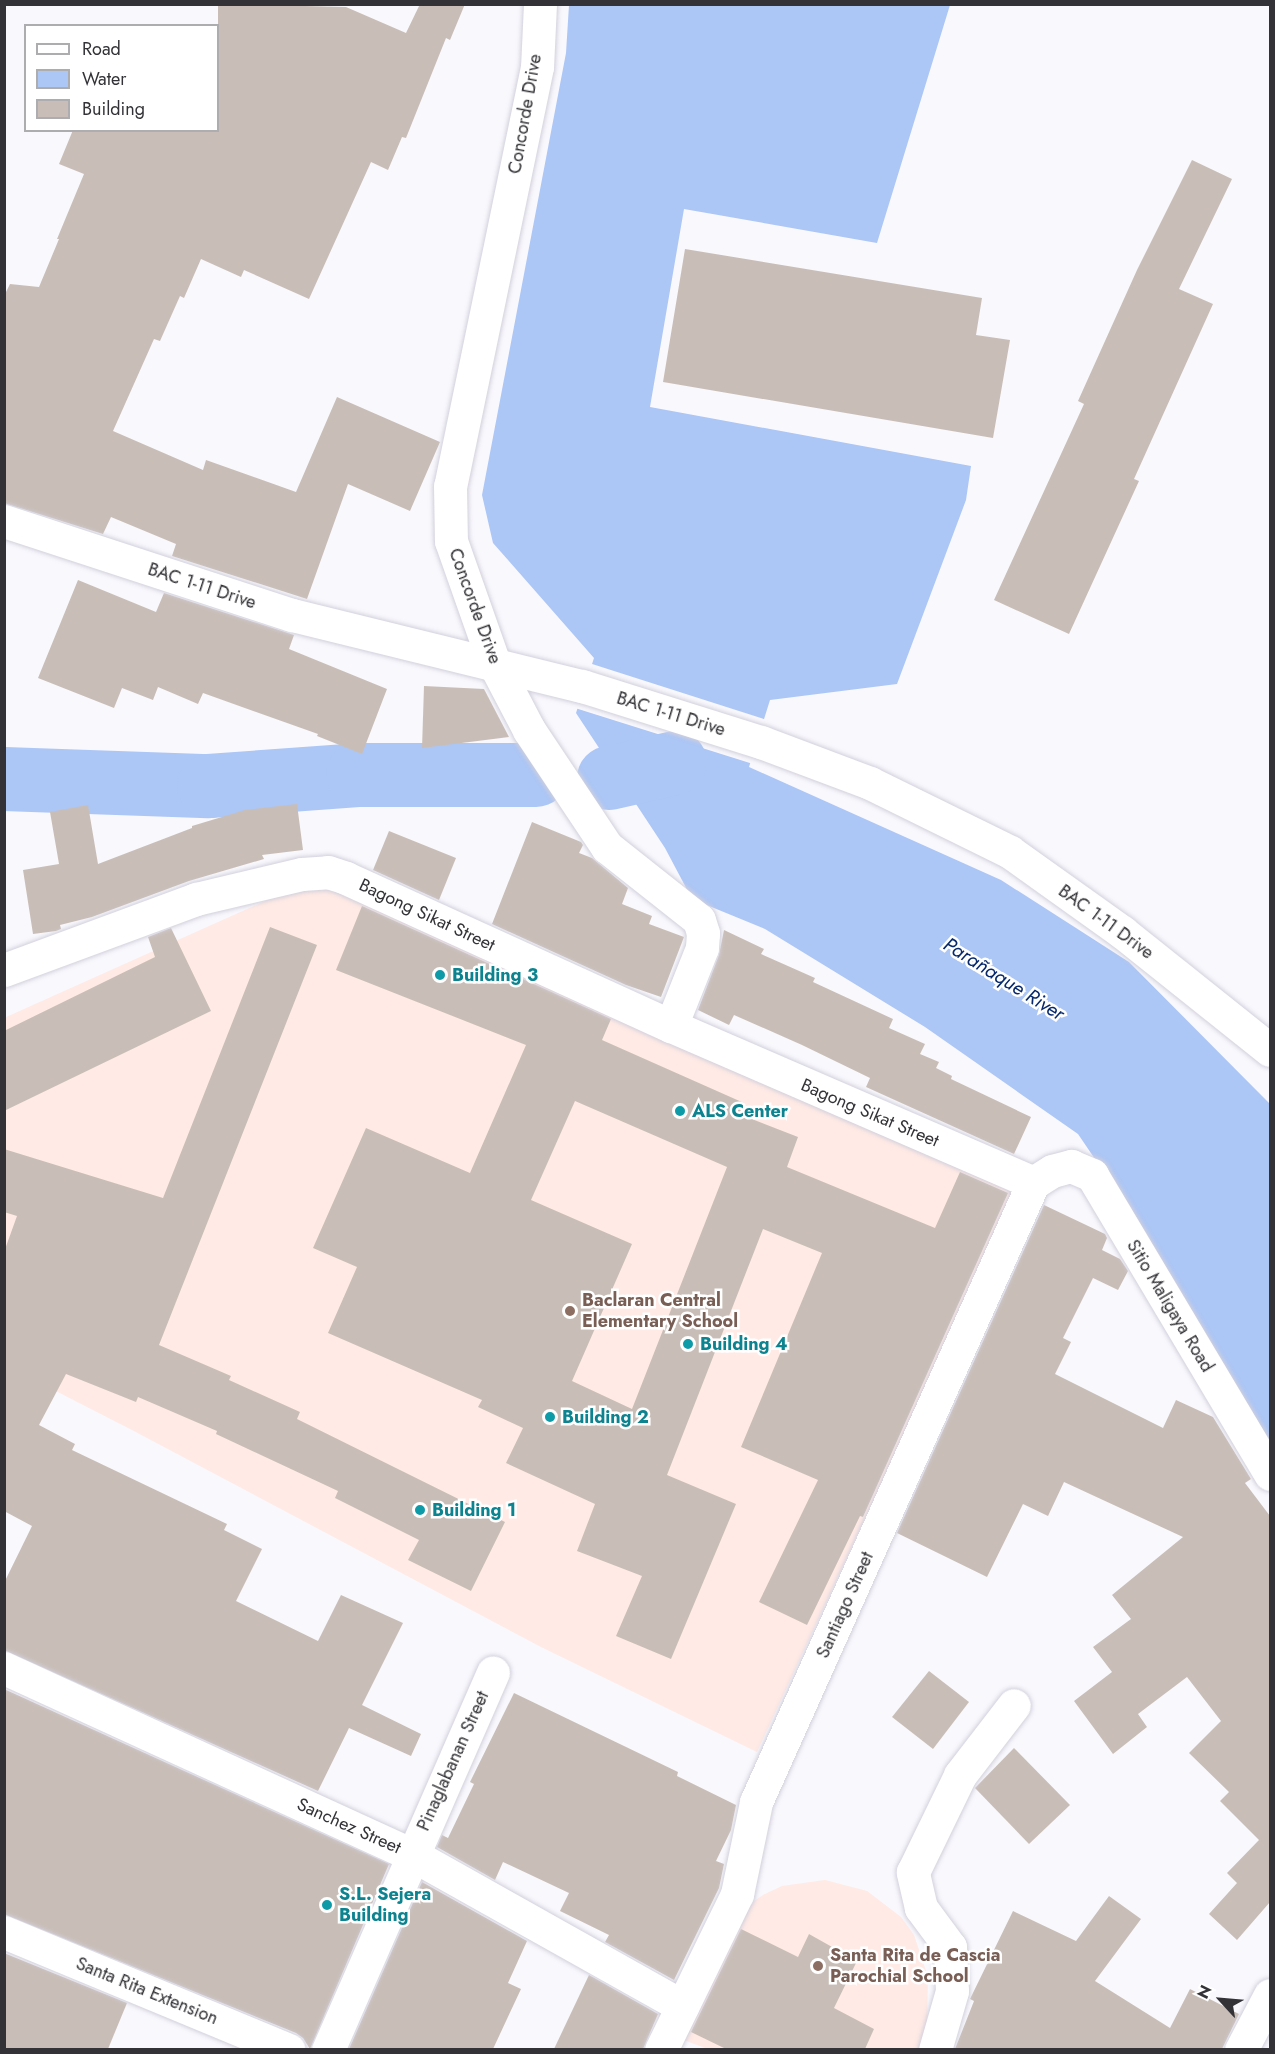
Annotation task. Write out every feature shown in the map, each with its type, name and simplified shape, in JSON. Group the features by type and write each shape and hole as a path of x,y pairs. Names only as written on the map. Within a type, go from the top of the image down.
{"street":[{"name":"Concorde Drive","path":"540,4 537,67 450,486 450,541 495,663 529,730 607,847 699,920 703,933 702,948 671,1026"},
{"name":"BAC 1-11 Drive","path":"4,521 292,615 582,686 761,742 870,783 1010,852 1122,932 1270,1050"},
{"name":"Bagong Sikat Street","path":"4,970 195,899 302,874 328,872 346,878 671,1026 1042,1177"},
{"name":"Sitio Maligaya Road","path":"1042,1177 1071,1166 1092,1175 1270,1474"},
{"name":"Santiago Street","path":"662,2049 736,1894 756,1802 1042,1177"},
{"name":"Sanchez Street","path":"4,1668 411,1854 682,2006"},
{"name":"Pinaglabanan Street","path":"328,2049 411,1854 493,1672"},
{"path":"935,2049 952,1991 950,1947 921,1908 913,1872 960,1775 1014,1705"},
{"name":"Santa Rita Extension","path":"4,1932 289,2049"},
{"path":"1241,2049 1270,1995"}],"shaded area":[{"name":"Baclaran Central Elementary School","path":"312,880 1015,1193 757,1752 541,1647 5,1365 4,1018"},
{"name":"Santa Rita de Cascia Parochial School","path":"825,1880 867,1891 901,1917 914,1935 928,1977 927,2024 922,2049 711,2050 675,2037 745,1907 782,1886"}],"water":[{"name":"Parañaque River","path":"569,5 950,5 877,243 684,209 650,407 971,466 966,500 897,684 770,700 749,767 1001,880 1129,962 1270,1104 1270,1454 1137,1221 1078,1134 925,1027 765,929 692,899 665,848 576,713 594,658 493,543 482,495 566,53"}],"pier":[{"path":"589,663 767,720 753,764 575,708"}],"building":[{"path":"218,4 346,7 406,33 420,4 465,4 450,40 446,38 406,138 402,137 388,170 371,162 309,299 244,270 241,277 201,259 184,298 180,296 160,341 154,339 113,431 203,470 206,460 296,492 337,397 440,442 410,511 348,484 307,599 172,556 176,544 111,517 103,534 4,503 4,296 10,284 39,287 59,239 57,239 84,174 59,164 72,132 219,132"},
{"path":"1192,160 1232,179 1179,289 1213,304 1134,479 1139,481 1069,634 994,600 1084,404 1078,401 1137,270"},
{"path":"685,249 982,298 976,335 1010,340 993,438 663,382"},
{"path":"78,580 156,612 164,593 294,635 289,649 387,689 362,754 317,736 318,734 203,693 198,704 158,687 153,700 122,688 114,708 38,678"},
{"path":"424,686 484,689 509,737 422,748"},
{"path":"297,804 303,850 262,855 264,859 189,881 92,917 60,925 61,929 56,931 33,934 23,870 59,864 50,812 88,805 98,864 192,828 192,826 245,810"},
{"path":"532,822 581,842 583,845 579,853 592,858 628,888 622,904 652,916 649,924 684,937 661,997 626,985 492,924"},
{"path":"389,831 456,858 439,900 373,870"},
{"path":"362,906 611,1019 602,1040 744,1103 739,1114 798,1137 787,1167 935,1228 960,1172 1008,1193 863,1517 860,1516 807,1625 759,1602 818,1480 741,1447 822,1253 763,1229 667,1475 736,1504 671,1659 616,1636 642,1576 577,1551 595,1504 506,1463 523,1428 478,1407 482,1400 328,1333 357,1267 313,1248 366,1128 470,1173 526,1045 336,970","holes":["575,1101 727,1167 632,1409 572,1381 632,1244 531,1200"]},
{"path":"270,927 317,945 159,1345 231,1376 229,1380 300,1412 297,1419 505,1522 471,1591 408,1560 419,1540 335,1498 338,1491 216,1434 217,1431 138,1397 136,1402 66,1374 39,1425 75,1444 72,1450 227,1524 224,1530 262,1549 236,1601 318,1641 341,1595 403,1623 362,1705 421,1734 411,1756 349,1728 318,1791 4,1650 4,1583 32,1526 4,1511 4,1252 17,1216 4,1212 4,1149 163,1198"},
{"path":"171,928 211,1011 4,1111 4,1031 155,957 148,937"},
{"path":"724,930 764,949 761,954 815,978 813,982 893,1019 889,1028 925,1044 920,1054 939,1062 936,1068 952,1076 951,1079 1031,1117 1014,1154 866,1087 870,1078 802,1045 734,1015 729,1025 698,1010 719,955"},
{"path":"1044,1205 1105,1234 1107,1238 1102,1250 1120,1259 1128,1271 1118,1290 1093,1278 1063,1338 1071,1342 1055,1374 1163,1428 1176,1400 1213,1417 1251,1479 1245,1483 1270,1516 1270,1902 1237,1940 1209,1914 1237,1883 1227,1873 1259,1840 1220,1801 1229,1792 1189,1753 1221,1721 1187,1677 1138,1714 1147,1727 1113,1754 1074,1701 1112,1672 1093,1647 1131,1619 1112,1595 1183,1537 1064,1482 1048,1516 1023,1504 987,1577 897,1533"},
{"path":"929,1671 969,1702 933,1749 892,1717"},
{"path":"4,1689 389,1864 310,2049 303,2038 296,2033 4,1914"},
{"path":"514,1693 678,1772 677,1776 736,1805 731,1830 716,1861 724,1864 719,1888 674,1980 605,1942 609,1935 560,1911 569,1893 503,1862 495,1880 437,1847 442,1835 448,1838 474,1784 470,1782"},
{"path":"1014,1748 1070,1805 1029,1844 975,1788"},
{"path":"422,1882 527,1941 508,1983 521,1989 493,2049 349,2049"},
{"path":"1109,1896 1141,1919 1095,1981 1170,2028 1190,1989 1239,2014 1222,2049 955,2049 974,2001 970,1999 1013,1911 1076,1941"},
{"path":"741,1929 798,1957 809,1934 857,1961 834,2008 874,2029 865,2049 726,2049 691,2032"},
{"path":"4,1953 127,2003 108,2049 4,2049"},
{"path":"589,1975 658,2014 643,2049 554,2049"}],"waterway":[{"path":"609,778 675,763"},
{"path":"4,779 209,786 358,775 536,775"}],"place":[{"name":"Building 3","path":"440,975"},
{"name":"ALS Center","path":"680,1111"},
{"name":"Baclaran Central Elementary School","path":"570,1311"},
{"name":"Building 4","path":"688,1344"},
{"name":"Building 2","path":"550,1417"},
{"name":"Building 1","path":"420,1510"},
{"name":"S.L. Sejera Building","path":"327,1905"},
{"name":"Santa Rita de Cascia Parochial School","path":"818,1966"}]}
